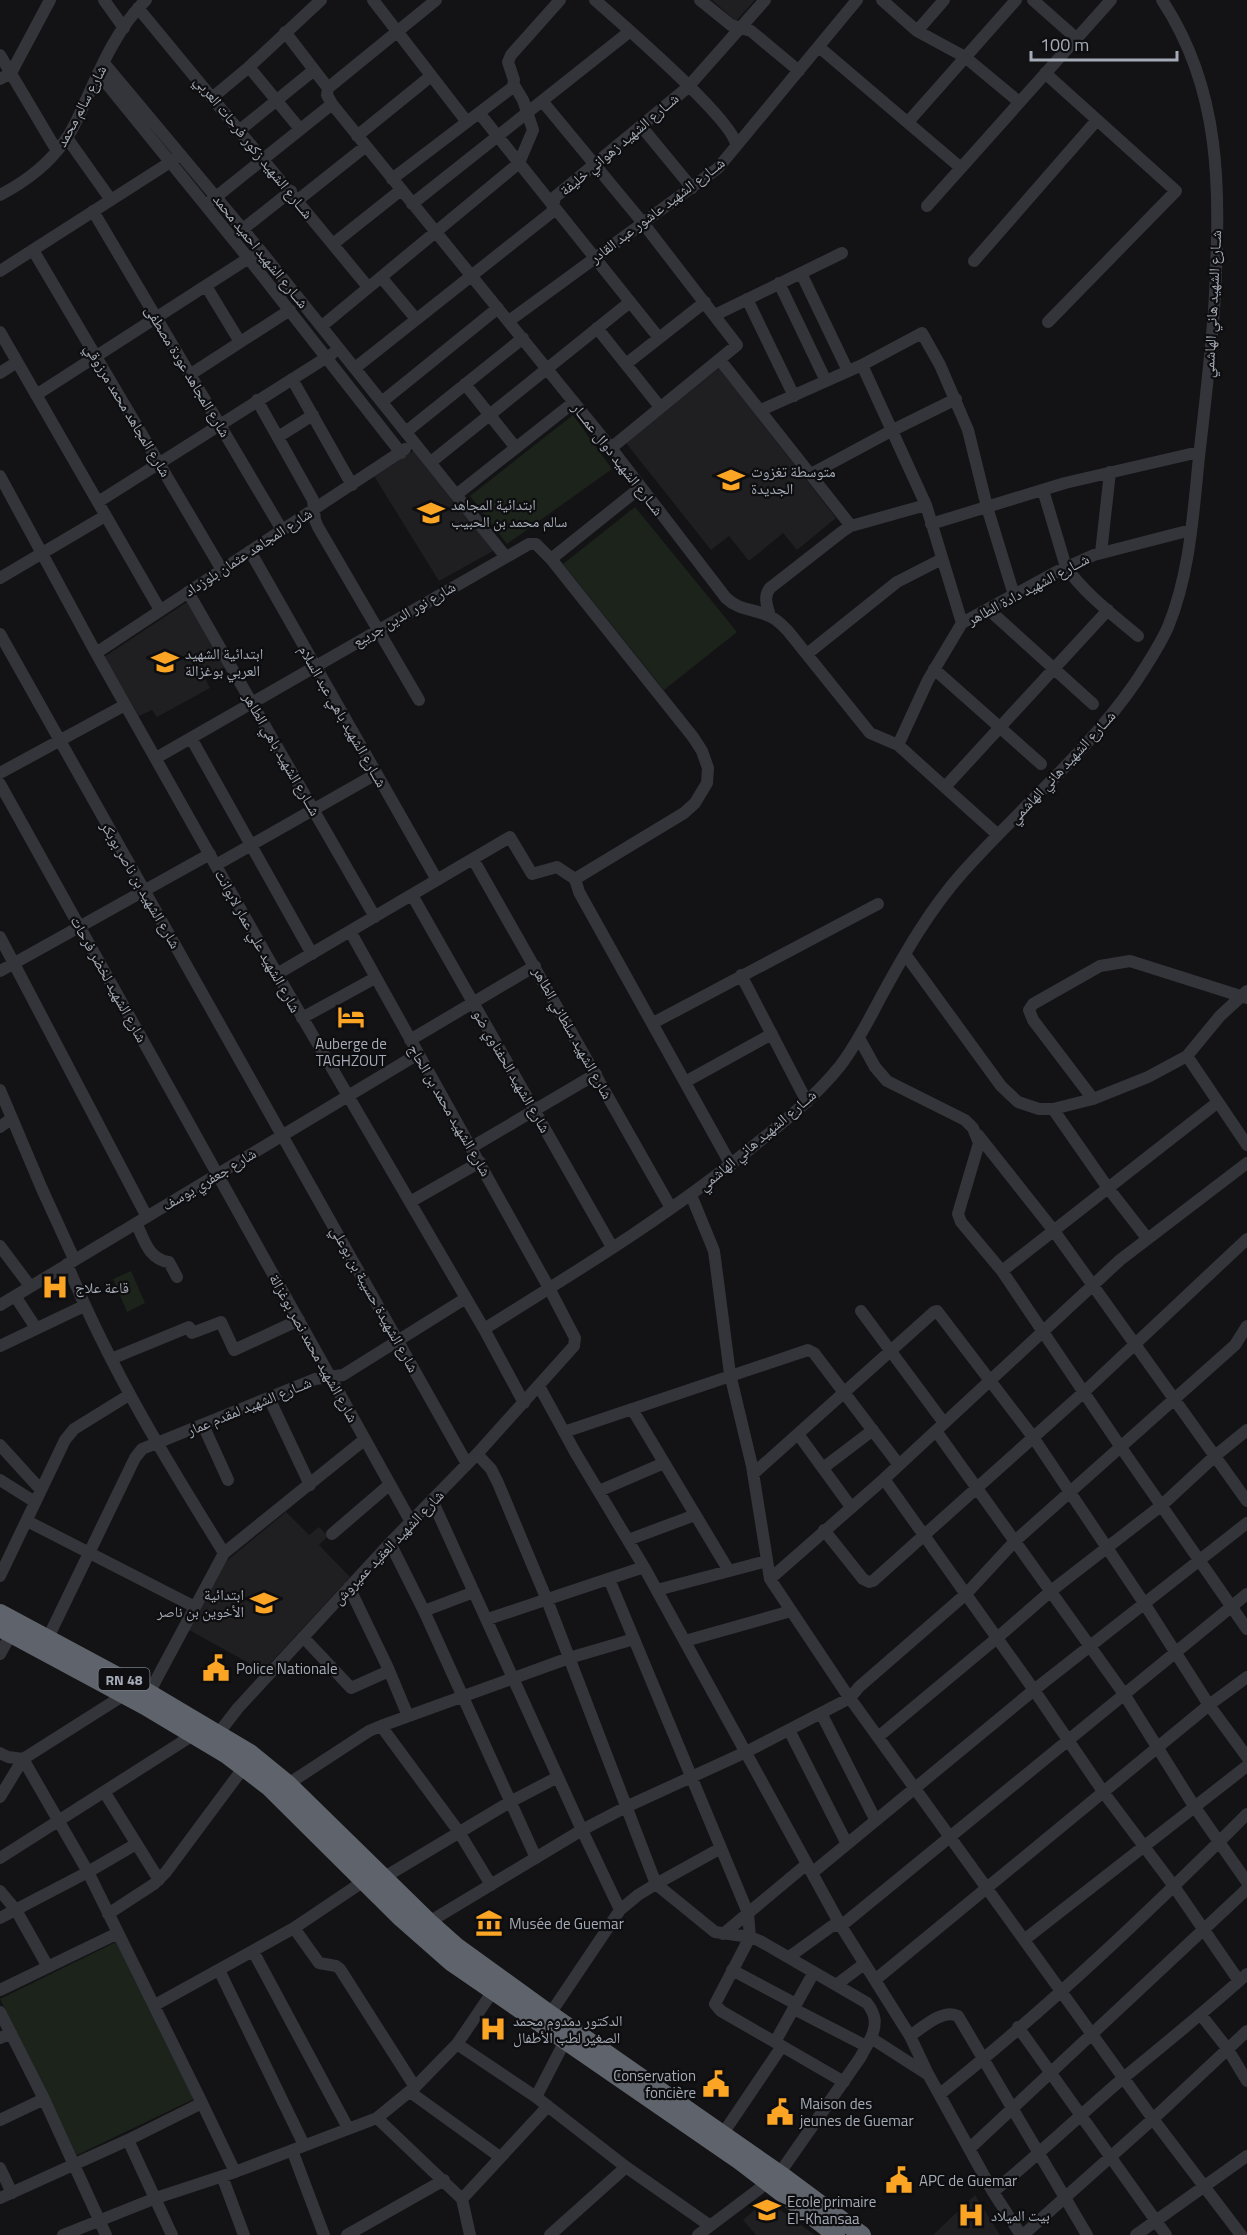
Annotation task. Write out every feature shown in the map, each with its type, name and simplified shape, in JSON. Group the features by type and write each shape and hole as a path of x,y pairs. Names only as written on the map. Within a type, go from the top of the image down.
{"highway":[{"name":"RN 48","path":"0,1612 124,1695 193,1735 255,1757 288,1784 456,1946 550,2014 589,2050 774,2179 862,2235"},
{"name":"RN 48","path":"6,1631 45,1644 149,1693 222,1744 244,1767 269,1787 411,1927 451,1962 565,2041 589,2050 722,2134 836,2235"}],"street":[{"path":"6,76 50,0"},
{"path":"104,0 123,28"},
{"path":"213,97 321,0"},
{"path":"373,0 467,122"},
{"path":"328,88 436,0"},
{"path":"322,326 519,163 533,130 523,100 514,85 508,62 511,55 560,0"},
{"path":"596,0 732,132 736,144"},
{"path":"700,0 722,20 751,31 799,71"},
{"name":"شــارع الشهيد زهواني خليفة","path":"355,368 552,212 555,196 688,87 765,0"},
{"path":"882,0 917,31 965,57 1019,102"},
{"path":"917,31 944,0"},
{"path":"908,122 1016,0"},
{"path":"1033,0 1076,38"},
{"path":"927,206 1111,0"},
{"name":"شــارع الشهيد هاني الهاشمي","path":"484,1329 691,1195 807,1102 840,1065 859,1038 905,954 942,897 1105,724 1159,647 1179,599 1191,530 1212,342 1216,254 1216,167 1205,94 1174,18 1162,0"},
{"name":"شــارع الشهيد عاشور عبد القادر","path":"509,321 718,168 819,47 853,2"},
{"name":"شارع سالم محمد","path":"0,195 28,178 57,151 67,138 123,28 142,4"},
{"name":"شــارع الشهيد زكور فرحات العربي","path":"142,4 213,97 368,287"},
{"name":"شــارع الشهيد دوال عمـــار","path":"285,32 328,88 327,94 332,104 611,448 726,598 735,606 770,616 788,631 870,733 898,745 998,835"},
{"path":"412,204 629,32"},
{"path":"819,47 961,168"},
{"path":"0,56 6,76 57,151"},
{"path":"249,67 300,129"},
{"name":"شــارع الشهيد احميد محمد","path":"101,68 175,158 206,206 401,453"},
{"path":"240,130 314,70"},
{"path":"1045,73 1176,191 1048,321"},
{"path":"357,136 431,76"},
{"path":"392,179 480,114 514,85"},
{"path":"543,102 643,223 737,345 611,448"},
{"path":"206,206 332,104"},
{"path":"480,114 659,338"},
{"path":"974,261 1097,120"},
{"path":"641,126 692,188"},
{"path":"67,138 111,200"},
{"path":"243,230 366,146"},
{"path":"0,271 175,158"},
{"name":"شــارع الشهيد احميد محمد","path":"175,158 217,197 505,556"},
{"path":"333,244 400,190"},
{"name":"شارع المجاهد عودة مصطفى","path":"93,211 282,530"},
{"name":"شارع المجاهد محمد مرزوقي","path":"33,250 222,570"},
{"path":"36,395 260,250"},
{"path":"715,315 842,253"},
{"path":"801,273 848,371"},
{"path":"381,277 416,319"},
{"path":"779,283 826,381"},
{"path":"206,286 240,342"},
{"path":"747,299 794,396"},
{"path":"431,462 630,302"},
{"path":"626,364 705,302"},
{"path":"382,401 498,308"},
{"path":"190,374 290,310"},
{"path":"597,328 660,407"},
{"path":"0,332 160,609"},
{"path":"761,410 862,365 922,333 940,365 968,430 987,507 1014,595"},
{"name":"شارع المجاهد عثمان بلوزداد","path":"96,653 401,453 411,436 465,384 523,338"},
{"path":"98,502 340,349"},
{"path":"720,360 851,526"},
{"path":"0,373 17,362"},
{"path":"862,365 926,505 962,623"},
{"path":"292,379 352,485"},
{"path":"465,384 516,448"},
{"path":"812,474 956,399"},
{"path":"257,400 313,500 318,527 419,700"},
{"path":"456,495 574,402"},
{"path":"278,437 313,415"},
{"path":"931,524 1110,472 1199,452"},
{"path":"1101,553 1110,472"},
{"name":"شارع الشهيد علي عمار لابوانت","path":"0,476 96,653 277,974 484,1329 524,1403"},
{"path":"575,879 684,813 703,793 707,783 708,768 702,751 693,737 551,559 640,487"},
{"path":"1043,490 1066,567 1108,610 1138,636"},
{"path":"770,616 765,599 766,593 851,526 926,505"},
{"path":"0,578 105,516"},
{"name":"شــارع الشهيد دادة الطاهر","path":"898,745 934,669 962,623 1066,567 1101,553 1191,530"},
{"name":"شارع نور الدين جريبع","path":"156,758 505,556 532,543 536,544 551,559"},
{"name":"شــارع الشهيد باهي عبد السلام","path":"250,551 437,880"},
{"path":"807,654 897,582 942,559"},
{"name":"شــارع الشهيد باهي الطاهر","path":"188,591 375,917"},
{"path":"988,609 1093,704"},
{"path":"945,787 1108,610"},
{"name":"شارع الشهيد بن ناصر بوبكر","path":"0,634 283,1134"},
{"path":"934,669 1041,764"},
{"path":"0,773 125,705"},
{"path":"191,738 312,954"},
{"path":"0,971 144,892 251,844 376,774"},
{"name":"شارع الشهيد لخضر فرحات","path":"0,784 217,1174"},
{"path":"277,974 510,837 532,874 557,867 575,879 579,892 731,1165"},
{"name":"شارع الشهيد سلطاني الطاهر","path":"473,859 671,1208"},
{"name":"شارع الشهيد الحفناوي ضو","path":"412,895 612,1247"},
{"path":"653,1023 878,904"},
{"name":"شارع الشهيد محمد بن الحاج","path":"350,931 472,1147 575,1338 570,1353 539,1386"},
{"path":"0,937 141,1220 152,1255 160,1261 169,1262 177,1277"},
{"path":"905,954 1010,1096 1024,1106 1039,1109 1053,1109 1092,1099 1148,1077 1187,1056 1221,1016 1245,995"},
{"path":"1092,1099 1034,1020 1029,1010 1032,1004 1100,966 1130,961 1245,995"},
{"path":"410,1040 535,966"},
{"path":"741,975 807,1102"},
{"path":"302,1018 375,978"},
{"path":"685,1082 772,1034"},
{"path":"859,1038 875,1067 887,1081 965,1120 1054,1231 1247,1501"},
{"name":"شارع جعفري يوسف","path":"0,1305 418,1053"},
{"path":"1187,1056 1247,1145"},
{"path":"472,1147 596,1074"},
{"path":"0,1090 71,1262 84,1306 155,1442 224,1553"},
{"path":"1002,1271 1218,1102"},
{"path":"1053,1109 1108,1188 1147,1238"},
{"path":"0,1127 12,1118"},
{"name":"شارع الشهيدة حسيبة بن بوعلي","path":"283,1134 467,1464"},
{"path":"978,1136 980,1143 958,1214 961,1222 1002,1271 1247,1629"},
{"path":"410,1202 480,1162"},
{"path":"770,1579 884,1479 1092,1285 1147,1238 1247,1163"},
{"name":"شارع الشهيد محمد نصر بوغزالة","path":"217,1174 411,1522"},
{"path":"691,1195 714,1251 730,1374 753,1474 770,1579 850,1698 1153,2119 1240,2235"},
{"path":"824,1530 862,1579 869,1582 1084,1392 1247,1239"},
{"path":"0,1246 30,1286"},
{"path":"15,1296 36,1328"},
{"name":"شــارع الشهيد لمقدم عمار","path":"155,1442 203,1425 315,1378 343,1375 466,1298"},
{"path":"0,1346 84,1306"},
{"path":"861,1311 890,1350 976,1487 1124,1694 1194,1806 1247,1882"},
{"path":"753,1474 890,1350 937,1311 1033,1437 1209,1705 1247,1757"},
{"path":"111,1359 189,1327 192,1333 222,1322 234,1350 299,1320"},
{"path":"429,1922 582,1830 628,1806 746,1752 850,1698 864,1683 966,1594 1015,1541 1235,1345 1247,1326"},
{"path":"564,1432 730,1374 807,1350 814,1353 899,1465"},
{"path":"539,1386 657,1590 841,1926 910,2036 928,2074 1018,2234 1065,2199 1247,2031"},
{"name":"شارع الشهيد العقيد عميروش","path":"222,1744 238,1708 539,1386"},
{"path":"0,1576 65,1440 74,1429 129,1395"},
{"path":"269,1398 310,1485"},
{"path":"632,1409 729,1571"},
{"path":"203,1425 228,1480"},
{"path":"823,1468 873,1430"},
{"path":"878,1737 1051,1591 1161,1505 1247,1430"},
{"path":"798,1434 851,1507"},
{"path":"149,1693 224,1553 364,1440"},
{"path":"45,1644 135,1458 142,1449 155,1442"},
{"path":"0,1445 38,1496"},
{"path":"477,1454 491,1469 498,1483 547,1600 628,1806 656,1884 706,1928 723,1935 750,1937 836,1984 867,2003 874,2012 876,2023 869,2042 844,2082 774,2179 698,2235"},
{"path":"599,1491 664,1463"},
{"path":"884,1479 1142,1846 1243,1977 993,2192"},
{"path":"0,1480 38,1496"},
{"path":"332,1534 389,1485"},
{"path":"432,1500 620,1910"},
{"path":"628,1540 695,1515"},
{"path":"27,1521 195,1606"},
{"path":"723,1935 748,1913 809,1868 847,1844 1090,1645 1247,1523"},
{"path":"390,1543 424,1611 536,1858"},
{"path":"657,1590 767,1561"},
{"path":"488,1619 644,1567"},
{"path":"609,1579 748,1913 750,1937 715,2003 716,2006 844,2082"},
{"path":"349,1587 408,1716"},
{"path":"424,1611 474,1592"},
{"path":"789,1957 832,1926 841,1926 1247,1594"},
{"path":"685,1641 791,1611"},
{"path":"0,1654 6,1631"},
{"path":"303,1637 351,1688 389,1671"},
{"path":"288,1784 369,1731 569,1658 634,1639"},
{"path":"874,1980 1209,1705 1247,1677"},
{"path":"0,1797 23,1759 124,1695"},
{"path":"821,1713 875,1819"},
{"path":"381,1726 459,1832 491,1885"},
{"path":"789,1730 847,1844"},
{"path":"0,1858 60,1822 193,1735"},
{"path":"0,1753 8,1757 23,1759"},
{"path":"23,1759 88,1872 235,2172"},
{"path":"1024,1940 1247,1766"},
{"path":"108,1914 159,1880 244,1767"},
{"path":"383,1878 510,1802 558,1778"},
{"path":"105,1793 159,1880"},
{"path":"940,2094 1062,1991 1247,1814"},
{"path":"0,1918 136,1844"},
{"path":"550,2014 620,1910 638,1895 721,1848"},
{"path":"155,2005 294,1928 364,1881"},
{"path":"969,2149 1247,1889"},
{"path":"0,1891 16,1910 48,1967"},
{"path":"294,1928 320,1963 340,1969 413,2089 500,2157"},
{"path":"0,1990 118,1934"},
{"path":"253,1951 348,2128"},
{"path":"836,1984 864,1964"},
{"path":"219,1970 298,2147 324,2235"},
{"path":"732,1970 795,2006 928,2074"},
{"path":"722,2134 779,2044 795,2006 814,1972"},
{"path":"63,2235 156,2198 235,2172 377,2118 413,2089 457,2044 493,1990"},
{"path":"0,2012 6,2036 44,2099 106,2235"},
{"path":"910,2036 942,2016 953,2013 958,2016 1087,2235"},
{"path":"1201,2015 1227,2048 1247,2081"},
{"path":"1018,2027 1166,2235"},
{"path":"536,2097 565,2041"},
{"path":"457,2044 536,2097 626,2167 709,2225"},
{"path":"0,2120 44,2099"},
{"path":"0,2168 6,2195 128,2140 202,2103"},
{"path":"462,2199 548,2106"},
{"path":"377,2118 462,2199 470,2235"},
{"path":"128,2140 172,2235"},
{"path":"1136,2235 1247,2156"},
{"path":"550,2235 626,2167"},
{"path":"222,2176 244,2235"},
{"path":"347,2235 444,2180"}],"shaded area":[{"path":"712,0 755,0 736,21"},
{"name":"متوسطة تغزوت الجديدة","path":"719,368 836,518 797,550 783,533 749,561 729,536 711,550 626,443"},
{"path":"573,415 612,469 507,544 470,496"},
{"name":"ابتدائية المجاهد سالم محمد بن الحبيب","path":"416,449 493,551 439,581 374,476"},
{"path":"635,507 737,632 664,690 563,564"},
{"name":"ابتدائية الشهيد العربي بوغزالة","path":"187,602 226,667 205,678 210,688 157,717 152,710 139,716 104,657"},
{"path":"131,1271 145,1303 127,1312 113,1279"},
{"name":"ابتدائية الأخوين بن ناصر","path":"286,1512 309,1535 319,1527 328,1536 319,1545 350,1577 263,1671 189,1630 224,1563"},
{"path":"116,1942 194,2099 75,2156 0,1999"},
{"name":"بيت الميلاد","path":"975,2195 1000,2235 933,2235"},
{"name":"Ecole primaire El-Khansaa","path":"766,2200 815,2235 756,2235 743,2220"}],"place":[{"name":"متوسطة تغزوت الجديدة","path":"731,480"},
{"name":"ابتدائية المجاهد سالم محمد بن الحبيب","path":"431,513"},
{"name":"ابتدائية الشهيد العربي بوغزالة","path":"165,662"},
{"name":"Auberge de TAGHZOUT","path":"351,1017"},
{"name":"قاعة علاج","path":"55,1287"},
{"name":"ابتدائية الأخوين بن ناصر","path":"264,1603"},
{"name":"Police Nationale","path":"216,1668"},
{"name":"Musée de Guemar","path":"489,1923"},
{"name":"الدكتور دمدوم محمد الصغير لطب الأطفال","path":"493,2029"},
{"name":"Conservation foncière","path":"716,2084"},
{"name":"Maison des jeunes de Guemar","path":"780,2112"},
{"name":"APC de Guemar","path":"899,2180"},
{"name":"Ecole primaire El-Khansaa","path":"767,2210"},
{"name":"بيت الميلاد","path":"971,2215"}]}
